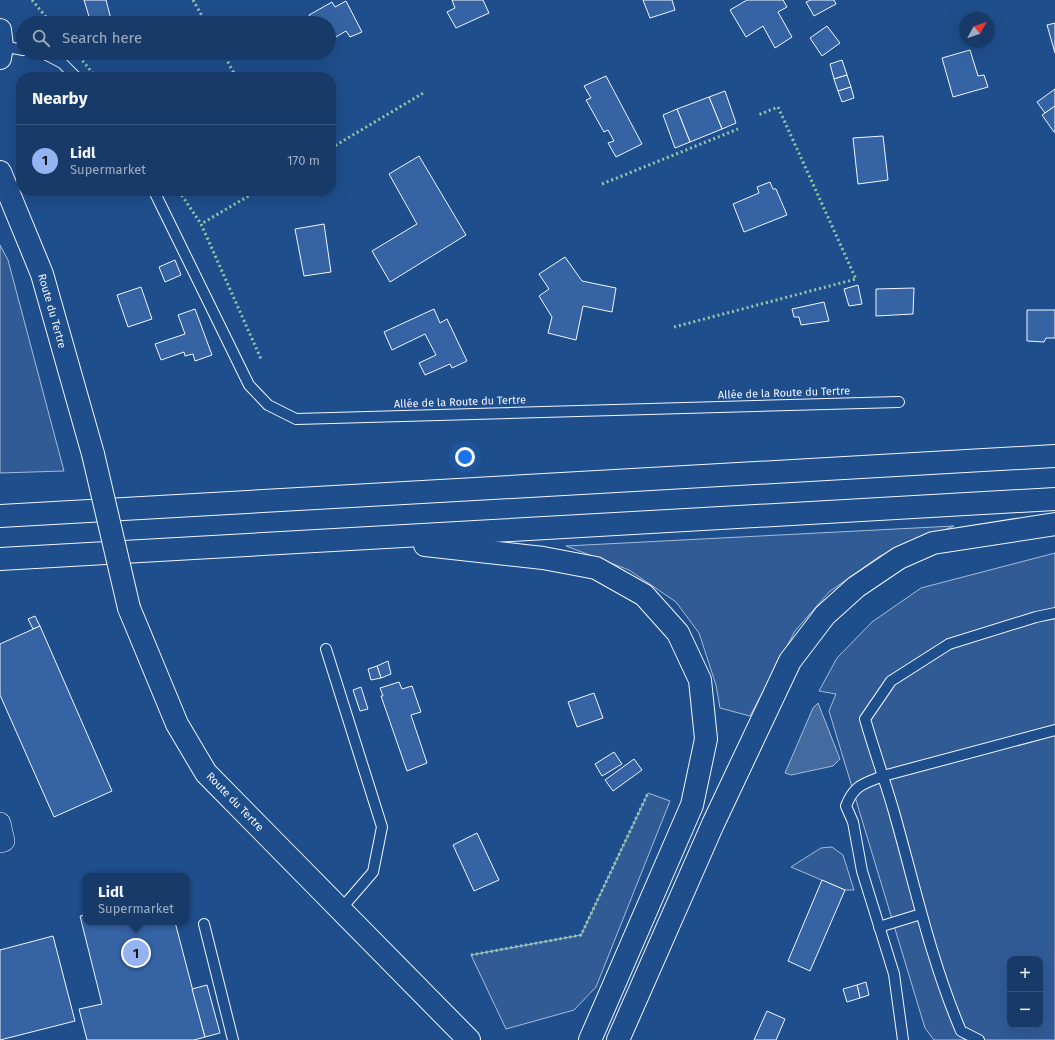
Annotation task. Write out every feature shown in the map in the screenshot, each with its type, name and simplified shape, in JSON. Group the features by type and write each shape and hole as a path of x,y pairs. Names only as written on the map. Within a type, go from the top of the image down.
{"main road":[{"name":"Route du Tertre","path":"0,172 42,274 93,454 129,608 177,724 206,773 469,1040"},
{"path":"0,516 1055,456"},
{"path":"0,559 1055,499"},
{"path":"0,505 271,501"},
{"path":"618,1040 713,824 790,661 825,615 862,583 899,558 933,543 1055,524"},
{"path":"360,538 543,558 596,568 644,595 678,633 700,680 706,739 692,805 590,1040"}],"street":[{"path":"0,823 4,841 0,842"}],"lane":[{"path":"1,45 16,48"},
{"path":"56,60 62,63 71,72"},
{"name":"Allée de la Route du Tertre","path":"156,196 249,385 268,405 296,419 899,402"},
{"path":"979,1040 961,1031 941,978 865,719 892,681 949,644 1036,617 1055,613"},
{"path":"326,649 382,827 373,872 341,909"},
{"path":"903,1040 894,974 862,871 852,822 846,806 851,794 857,787 882,776 1055,730"},
{"path":"879,927 921,914"},
{"path":"204,924 233,1040"}],"shaded area":[{"path":"0,245 8,260 64,471 0,473"},
{"path":"954,526 880,556 829,592 795,631 750,716 720,708 716,685 699,633 676,602 629,570 566,546"},
{"path":"1055,553 1055,1040 934,1040 925,1028 829,711 836,694 819,691 837,658 872,622 921,588"},
{"path":"818,703 840,759 833,766 791,775 785,773 813,708"},
{"path":"648,793 670,801 596,987 574,1010 506,1029 471,955 581,935"},
{"path":"832,847 843,855 854,890 845,890 791,867 821,848"}],"building":[{"path":"84,0 106,0 110,16 89,16"},
{"path":"452,0 483,0 489,13 456,28 447,12 455,8"},
{"path":"643,0 672,0 675,10 650,18"},
{"path":"747,0 783,0 787,7 778,12 792,37 775,48 763,26 746,37 730,10"},
{"path":"811,0 834,0 836,4 814,16 806,2"},
{"path":"346,1 362,32 350,37 346,31 336,37 336,16 309,15 332,2 335,7"},
{"path":"1055,23 1055,53 1047,25"},
{"path":"827,26 840,43 822,56 810,38"},
{"path":"970,50 978,76 984,75 988,87 953,97 942,58"},
{"path":"842,60 847,75 834,79 830,64"},
{"path":"847,75 851,87 838,91 834,79"},
{"path":"606,76 642,144 616,157 608,143 614,141 608,130 604,132 586,100 591,98 584,86"},
{"path":"851,87 854,98 842,102 838,91"},
{"path":"1055,89 1055,106 1045,113 1037,102"},
{"path":"725,91 736,123 722,129 709,97"},
{"path":"709,97 722,129 690,142 677,109"},
{"path":"1055,106 1055,132 1054,132 1042,115"},
{"path":"677,109 690,142 675,148 663,115"},
{"path":"883,136 888,180 858,184 853,138"},
{"path":"419,156 466,235 390,282 372,251 417,224 389,174"},
{"path":"770,182 773,189 776,189 787,215 744,232 733,204 759,193 757,187"},
{"path":"324,224 331,272 304,276 295,229"},
{"path":"565,257 582,281 616,288 612,312 583,306 576,340 548,333 552,317 539,296 549,289 539,274"},
{"path":"175,260 181,275 165,282 159,267"},
{"path":"858,285 862,304 849,306 844,289"},
{"path":"141,287 152,319 128,327 117,295"},
{"path":"914,288 913,314 876,316 876,289"},
{"path":"824,302 829,321 801,325 799,317 794,317 792,309"},
{"path":"195,309 212,355 195,361 193,354 185,356 184,352 161,360 155,344 185,334 178,315"},
{"path":"434,309 440,323 447,319 467,361 452,368 450,364 425,375 419,363 436,355 425,334 392,350 384,332"},
{"path":"1027,310 1055,310 1055,338 1046,338 1044,342 1027,341"},
{"path":"35,616 40,626 33,629 28,619"},
{"path":"40,626 112,791 54,817 0,695 0,644"},
{"path":"388,661 391,674 381,678 377,666"},
{"path":"377,666 381,678 371,680 368,669"},
{"path":"399,682 402,689 412,686 421,712 411,715 427,763 407,771 381,696 383,696 380,688"},
{"path":"361,687 368,709 360,711 353,690"},
{"path":"594,693 603,718 577,727 568,702"},
{"path":"614,752 622,764 602,776 595,764"},
{"path":"634,759 642,770 613,791 605,780"},
{"path":"477,833 499,880 474,891 453,845"},
{"path":"822,880 845,890 810,971 788,961"},
{"path":"80,916 83,916 83,925 176,925 205,1037 194,1040 87,1040 79,1009 102,1004"},
{"path":"53,936 75,1021 0,1040 0,950"},
{"path":"866,982 869,995 860,998 857,985"},
{"path":"207,985 220,1033 205,1037 192,989"},
{"path":"857,985 860,998 847,1002 843,989"},
{"path":"767,1011 785,1019 776,1040 754,1040"}],"hedge":[{"path":"32,0 45,16"},
{"path":"193,0 202,16"},
{"path":"82,60 92,72"},
{"path":"227,60 233,72"},
{"path":"336,145 425,92"},
{"path":"674,327 856,279 778,107 758,115"},
{"path":"602,184 738,129"},
{"path":"182,196 201,224"},
{"path":"249,196 201,224 261,359"},
{"path":"471,955 581,935 648,793"}],"place":[{"name":"Lidl","path":"136,953"}]}
